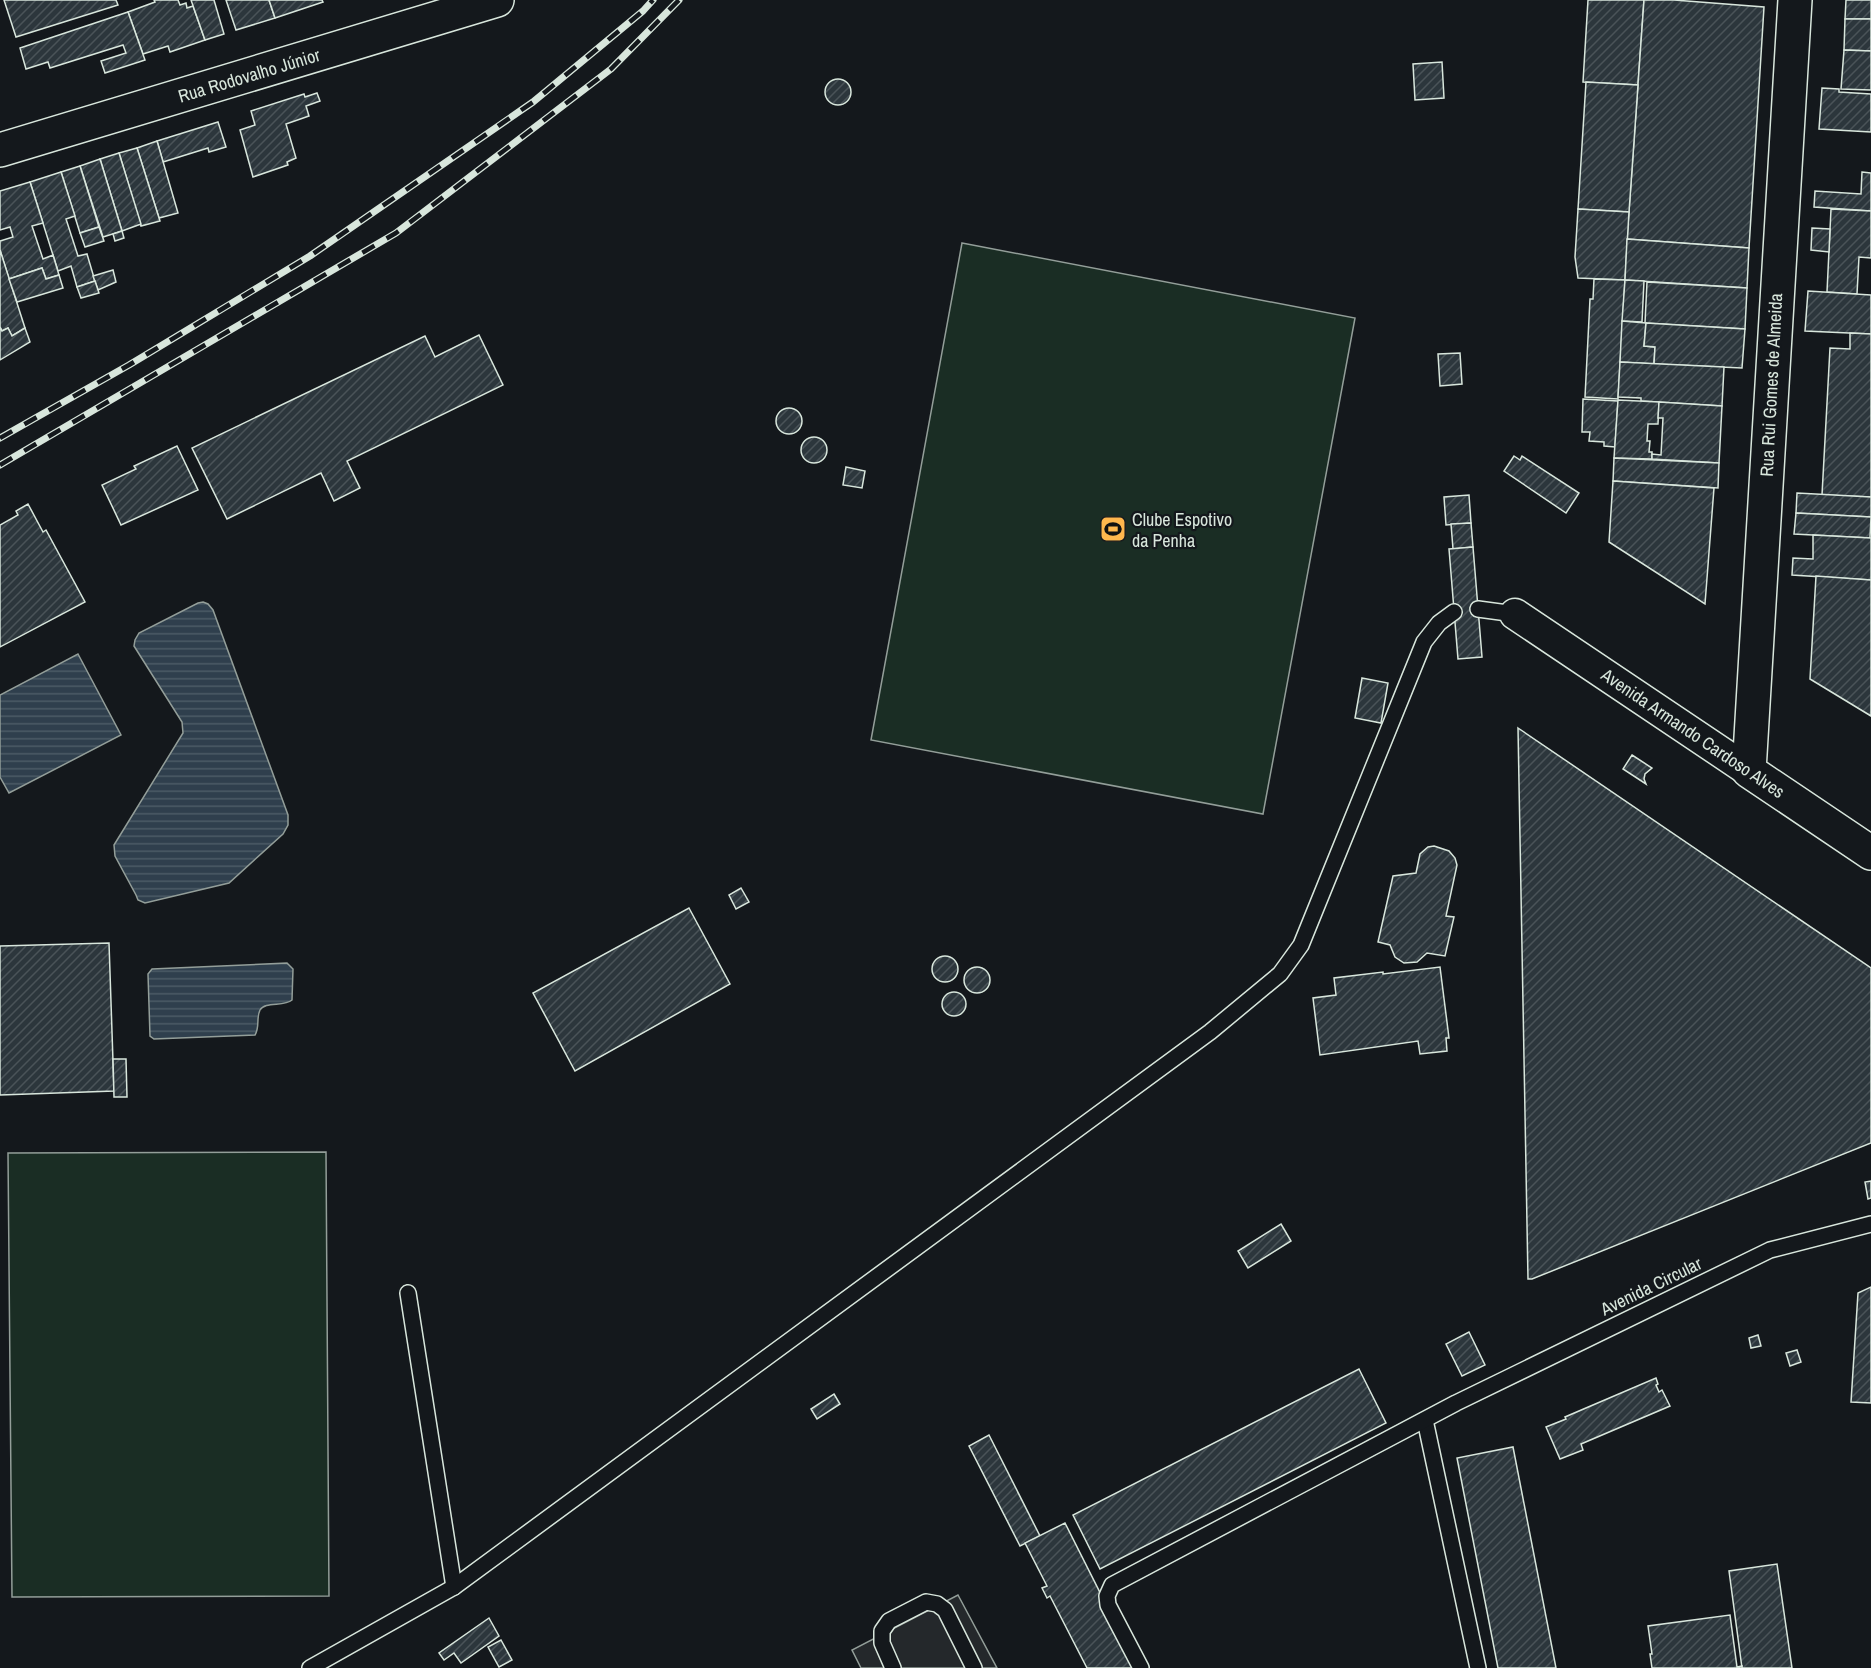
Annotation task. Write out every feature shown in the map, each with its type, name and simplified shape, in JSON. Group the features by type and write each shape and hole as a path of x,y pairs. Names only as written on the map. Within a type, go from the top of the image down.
{"street":[{"name":"Rua Rodovalho Júnior","path":"2,143 497,0"},
{"name":"Rua Rui Gomes de Almeida","path":"1749,771 1795,0"},
{"name":"Avenida Armando Cardoso Alves","path":"1515,614 1871,853"}],"lane":[{"path":"1478,609 1515,614"},
{"path":"310,1668 454,1587 1200,1039 1280,974 1301,945 1424,642 1439,623 1454,612"},
{"name":"Avenida Circular","path":"1141,1668 1108,1605 1107,1596 1112,1585 1456,1403 1770,1250 1871,1224"},
{"path":"408,1293 454,1587"},
{"path":"1425,1420 1478,1668"},
{"path":"893,1668 882,1643 882,1631 889,1621 926,1602 937,1604 945,1610 974,1668"}],"green space":[{"name":"Clube Espotivo da Penha","path":"962,243 1355,318 1263,814 871,740"},
{"path":"326,1152 329,1596 12,1597 8,1153"}],"shaded area":[{"path":"958,1595 997,1668 861,1668 852,1650"}],"water":[{"path":"203,602 213,610 288,815 288,825 283,834 229,883 145,903 138,900 115,856 114,845 183,733 182,722 134,646 135,640 139,633"},
{"path":"78,654 121,735 9,793 0,777 0,695"},
{"path":"287,963 293,969 292,1000 262,1007 255,1035 154,1039 150,1036 148,974 152,969"}],"building":[{"path":"4,0 116,0 118,5 16,37"},
{"path":"154,0 178,0 180,5 186,3 187,8 193,6 205,40 170,52 168,46 143,54 128,12 155,2"},
{"path":"191,0 214,0 224,34 205,40"},
{"path":"226,0 269,0 275,18 236,30"},
{"path":"269,0 322,0 323,2 275,18"},
{"path":"1588,0 1644,0 1638,85 1583,82"},
{"path":"1644,0 1764,7 1749,248 1627,239"},
{"path":"1846,0 1871,0 1871,19 1845,19"},
{"path":"128,12 145,60 105,73 101,61 126,53 123,45 50,68 48,62 26,69 20,48"},
{"path":"1845,19 1871,19 1871,51 1844,50"},
{"path":"1844,50 1871,51 1871,90 1841,89"},
{"path":"1442,62 1444,98 1415,100 1413,64"},
{"path":"838,79 847,83 851,92 847,101 838,105 829,101 825,92 829,83"},
{"path":"1586,82 1638,85 1629,212 1578,209"},
{"path":"1822,88 1839,89 1839,92 1871,94 1871,132 1819,129"},
{"path":"317,93 320,101 306,106 309,116 286,124 296,158 287,162 288,165 253,177 240,130 255,125 251,111 304,94 305,97"},
{"path":"218,122 226,147 209,152 208,148 163,162 157,141"},
{"path":"157,141 178,213 159,218 137,148"},
{"path":"137,148 160,221 141,226 119,153"},
{"path":"119,153 141,224 122,231 100,159"},
{"path":"100,159 122,231 103,237 80,166"},
{"path":"80,166 99,227 80,233 61,172"},
{"path":"61,172 75,216 66,219 78,256 87,254 95,281 77,287 71,266 58,271 30,182"},
{"path":"1862,172 1871,173 1871,211 1814,207 1815,191 1861,194"},
{"path":"30,182 43,223 32,226 43,259 53,255 59,275 46,279 42,268 9,279 0,250 0,241 13,237 10,227 0,230 0,191"},
{"path":"1578,209 1629,212 1625,280 1578,278 1575,257"},
{"path":"1831,209 1871,211 1871,258 1859,257 1857,294 1827,292"},
{"path":"99,227 104,241 85,247 80,233"},
{"path":"1812,228 1830,229 1829,252 1811,250"},
{"path":"122,231 124,238 115,241 113,234"},
{"path":"1627,239 1749,248 1747,288 1625,280"},
{"path":"0,250 25,328 12,336 8,328 2,331 0,327"},
{"path":"42,268 46,279 59,275 63,288 17,302 9,279"},
{"path":"113,270 116,282 98,290 93,276"},
{"path":"1594,279 1625,280 1618,399 1585,397 1590,299 1593,299"},
{"path":"1625,280 1644,281 1642,322 1622,321"},
{"path":"95,281 99,293 81,298 77,287"},
{"path":"1647,282 1747,288 1745,329 1645,323"},
{"path":"1808,291 1871,295 1871,334 1805,331"},
{"path":"1622,321 1646,323 1644,346 1655,347 1654,364 1620,362"},
{"path":"1646,323 1745,329 1742,368 1654,364 1655,347 1644,346"},
{"path":"0,327 2,331 8,328 12,336 25,328 30,342 0,360"},
{"path":"1850,333 1871,334 1871,497 1822,495 1830,348 1850,349"},
{"path":"479,335 503,385 347,461 360,488 334,501 321,473 227,519 192,448 425,336 435,357"},
{"path":"1460,353 1462,384 1440,386 1438,354"},
{"path":"1620,362 1724,367 1722,406 1641,401 1641,398 1618,397"},
{"path":"1583,399 1618,401 1615,447 1604,446 1604,442 1589,441 1590,432 1582,432"},
{"path":"1618,400 1659,402 1658,424 1648,424 1647,441 1650,441 1649,452 1652,452 1652,459 1614,458"},
{"path":"1659,402 1722,406 1719,463 1652,459 1652,454 1661,455 1663,418 1658,418"},
{"path":"789,408 798,412 802,421 798,430 789,434 780,430 776,421 780,412"},
{"path":"814,437 823,441 827,450 823,459 814,463 805,459 801,450 805,441"},
{"path":"177,446 198,490 121,525 102,485 136,469 134,466"},
{"path":"1514,456 1520,460 1522,456 1579,493 1566,513 1504,471"},
{"path":"1614,458 1719,463 1718,488 1613,481"},
{"path":"846,467 865,471 862,488 843,485"},
{"path":"1613,481 1714,488 1705,604 1609,542"},
{"path":"1797,493 1871,497 1871,517 1796,513"},
{"path":"1469,495 1471,523 1446,525 1444,497"},
{"path":"28,504 43,532 46,530 85,602 0,647 0,525 18,515 16,511"},
{"path":"1796,513 1871,517 1870,538 1794,534"},
{"path":"1471,523 1473,547 1453,549 1451,524"},
{"path":"1813,535 1871,538 1871,580 1792,575 1793,558 1813,559"},
{"path":"1473,547 1482,657 1458,659 1449,549"},
{"path":"1816,576 1871,580 1871,716 1810,679"},
{"path":"1362,678 1388,683 1381,723 1355,718"},
{"path":"1518,728 1871,968 1871,1143 1532,1279 1528,1279"},
{"path":"1632,755 1652,768 1645,774 1646,784 1623,769"},
{"path":"1434,846 1449,851 1457,865 1446,916 1454,917 1445,956 1427,953 1417,962 1404,963 1395,957 1390,945 1378,942 1393,876 1416,873 1420,854 1428,847"},
{"path":"741,888 749,902 736,909 729,895"},
{"path":"689,908 730,984 575,1071 533,993"},
{"path":"109,943 114,1091 0,1095 0,946"},
{"path":"945,956 954,960 958,969 954,978 945,982 936,978 932,969 936,960"},
{"path":"977,967 986,971 990,980 986,989 977,993 968,989 964,980 968,971"},
{"path":"1440,967 1449,1038 1446,1038 1447,1051 1420,1054 1418,1041 1320,1055 1313,998 1336,995 1334,978"},
{"path":"954,992 962,996 966,1004 962,1012 954,1016 946,1012 942,1004 946,996"},
{"path":"113,1059 126,1059 127,1097 114,1097"},
{"path":"1871,1181 1871,1198 1868,1199 1865,1182"},
{"path":"1281,1224 1291,1241 1248,1268 1238,1251"},
{"path":"1871,1287 1871,1403 1851,1402 1858,1293"},
{"path":"1469,1332 1485,1365 1462,1376 1446,1344"},
{"path":"1758,1335 1761,1346 1751,1348 1749,1338"},
{"path":"1797,1350 1801,1362 1790,1366 1786,1353"},
{"path":"1359,1369 1386,1423 1100,1569 1073,1515"},
{"path":"1656,1378 1659,1392 1662,1390 1670,1406 1581,1444 1583,1450 1560,1459 1546,1427"},
{"path":"834,1394 840,1404 817,1419 811,1409"},
{"path":"989,1435 1040,1536 1020,1546 969,1446"},
{"path":"1513,1447 1556,1668 1498,1668 1457,1458"},
{"path":"1065,1523 1138,1668 1087,1668 1050,1596 1047,1598 1042,1588 1047,1586 1025,1543"},
{"path":"1777,1564 1792,1668 1742,1668 1729,1571"},
{"path":"1730,1615 1737,1667 1742,1666 1742,1668 1652,1668 1648,1626"},
{"path":"489,1618 499,1636 461,1663 454,1653 444,1660 439,1653"},
{"path":"501,1640 512,1660 499,1667 488,1647"}],"railway":[{"path":"0,438 129,365 310,256 533,102 643,11 653,0"},
{"path":"0,465 396,233 611,69 679,0"}],"place":[{"name":"Clube Espotivo da Penha","path":"1113,529"}]}
